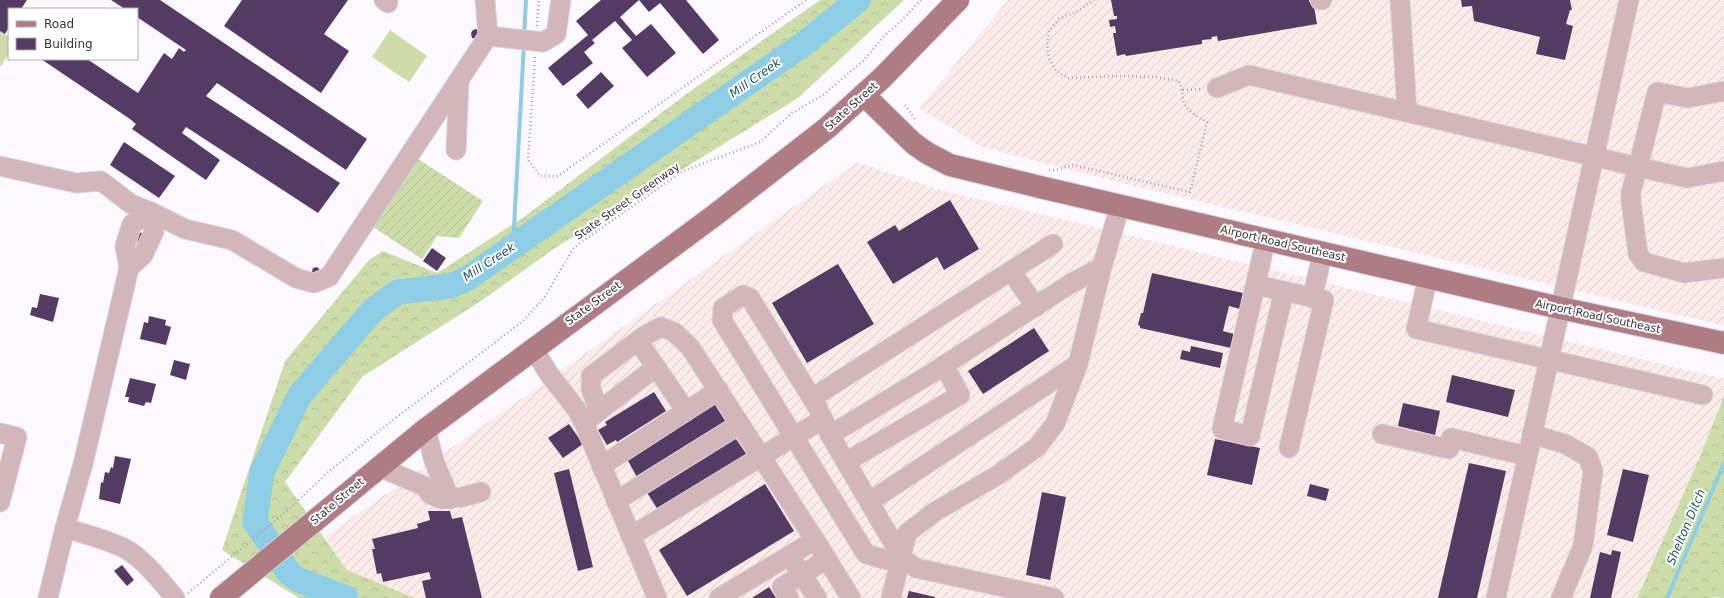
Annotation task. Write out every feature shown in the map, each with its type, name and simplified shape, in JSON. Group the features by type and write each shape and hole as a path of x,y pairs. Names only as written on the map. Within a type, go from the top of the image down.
{"main road":[{"name":"State Street","path":"221,598 426,429 715,215 827,128 864,95 958,0"},
{"name":"Airport Road Southeast","path":"864,95 913,143 927,153 950,165 1560,308 1724,343"}],"lane":[{"path":"0,166 76,183 101,181 131,204 185,229 232,240 296,278 314,283 329,277 488,36 486,0"},
{"path":"488,36 543,42 556,34 561,0"},
{"path":"1400,0 1407,112"},
{"path":"1496,598 1629,0"},
{"path":"1217,88 1248,75 1687,178 1724,171"},
{"path":"456,150 459,80"},
{"path":"1724,91 1688,98 1657,92 1632,192 1631,202 1638,254 1644,262 1684,273 1724,268"},
{"path":"891,598 907,533 936,511 998,475 1037,446 1055,424 1078,364 1102,267 1120,206"},
{"path":"48,598 65,528 83,464 129,268 144,255 154,232 151,212"},
{"path":"1266,239 1222,429 1250,436 1284,291"},
{"path":"821,415 1012,271 1053,244"},
{"path":"1312,298 1323,252"},
{"path":"630,536 761,458 791,430 821,415 944,365 1102,267"},
{"path":"1012,271 1036,307"},
{"path":"1428,277 1416,329 1703,396"},
{"path":"1256,285 1324,300 1289,448"},
{"path":"902,558 887,560 866,554 722,320 723,308 743,295 750,298 821,415 846,462 902,558 916,568 1054,598"},
{"path":"598,411 591,389 591,376 638,341 661,327 674,332 690,347 719,390 851,598"},
{"path":"638,341 686,411"},
{"path":"534,348 549,374 577,410 584,423 657,598"},
{"path":"869,502 1078,364"},
{"path":"846,462 960,395 944,365"},
{"path":"584,423 656,367"},
{"path":"601,466 719,390"},
{"path":"616,501 740,424"},
{"path":"426,429 434,462 450,499"},
{"path":"1382,434 1449,449 1451,438 1527,456"},
{"path":"1532,434 1565,444 1588,457 1593,471 1583,546 1561,598"},
{"path":"0,502 8,435"},
{"path":"379,467 424,486 430,495 442,499 450,499 481,492"},
{"path":"65,528 97,537 125,549 181,596"},
{"path":"719,598 815,540"},
{"path":"789,555 817,598"},
{"path":"789,598 782,587 826,559"}],"path":[{"path":"539,0 528,40 528,160 540,176 558,176 806,0"},
{"name":"State Street Greenway","path":"181,596 287,511 327,473 378,431 478,354 510,332 534,311 559,276 573,248 683,171 760,142 792,113 823,95 863,61 884,36 921,0"},
{"path":"1042,169 1055,170 1074,165 1190,192 1207,122 1186,106 1183,90 1179,81 1120,76 1068,78 1056,71 1049,58 1047,45 1049,30 1059,19 1076,12 1094,0"},
{"path":"905,105 920,124"}],"shaded area":[{"path":"1008,0 1724,0 1724,326 1118,182 982,147 919,108"},
{"path":"857,162 941,190 1724,379 1724,396 1701,454 1637,598 415,598 347,570 325,537"}],"green space":[{"path":"820,0 904,0 798,98 555,248 481,301 362,377 285,482 347,570 415,598 299,598 222,550 285,361 369,260 383,251 437,273 524,217 685,95"},
{"path":"390,30 427,56 409,82 372,57"},
{"path":"0,31 8,36 8,55 0,67"},
{"path":"418,159 483,201 459,238 437,236 422,259 373,227"},
{"path":"1724,396 1724,571 1714,596 1713,598 1637,598 1701,454"},
{"path":"1724,571 1724,598 1713,597"}],"building":[{"path":"0,0 27,0 22,8 8,8 8,29 5,34 0,31"},
{"path":"111,0 160,0 367,139 346,170 217,83 206,96 340,183 318,213 186,127 182,133 220,160 206,180 132,129 136,124 130,119 42,60 88,60 138,93 164,53 172,59 179,48 184,52 186,50 138,18 138,8 123,8"},
{"path":"242,0 348,0 324,34 349,51 321,93 224,26"},
{"path":"601,0 639,0 620,17 636,36 651,24 676,53 647,77 622,48 632,40 615,21 592,40 595,43 584,52 593,63 563,86 548,68 588,35 576,21"},
{"path":"639,0 686,0 719,40 703,54 660,3 649,12"},
{"path":"1111,0 1309,0 1309,2 1313,1 1317,24 1218,41 1217,36 1211,37 1212,39 1202,40 1202,44 1126,56 1125,54 1117,56 1113,33 1116,33 1115,26 1110,27 1109,20 1117,19 1117,16 1114,16"},
{"path":"1461,0 1570,0 1572,10 1570,10 1566,24 1573,26 1565,60 1536,54 1540,37 1474,21 1472,6 1462,7"},
{"path":"475,29 479,30 481,34 476,39 472,38 471,34"},
{"path":"601,72 614,86 588,109 576,95"},
{"path":"124,142 175,176 159,198 110,165"},
{"path":"950,200 979,249 944,270 937,257 893,284 867,242 895,225 899,231"},
{"path":"138,232 142,233 143,237 142,240 138,242 135,241"},
{"path":"432,248 446,258 437,271 423,261"},
{"path":"838,264 874,324 807,363 772,303"},
{"path":"317,267 321,274 311,275 313,268"},
{"path":"1152,273 1243,293 1240,309 1229,306 1223,331 1234,334 1231,348 1140,328 1138,325 1141,313 1143,313"},
{"path":"40,294 59,298 53,322 30,315 32,307 37,308"},
{"path":"149,316 166,320 165,325 171,327 166,345 140,339 144,322 148,323"},
{"path":"1034,328 1049,351 983,394 968,371"},
{"path":"1191,346 1223,353 1220,368 1180,359 1182,350 1190,352"},
{"path":"174,360 190,364 186,380 170,375"},
{"path":"1452,375 1515,390 1508,417 1446,402"},
{"path":"130,378 156,384 151,403 146,402 144,406 128,402 129,397 125,397"},
{"path":"654,392 666,411 617,442 616,440 607,445 598,430 607,425 605,422"},
{"path":"1403,403 1440,411 1435,435 1398,426"},
{"path":"715,404 727,424 638,479 627,459"},
{"path":"569,424 583,444 563,458 548,438"},
{"path":"734,436 747,455 658,510 646,491"},
{"path":"1215,439 1260,448 1252,485 1207,475"},
{"path":"115,456 131,459 120,504 99,499 101,482 103,483 105,472 109,473 111,467 113,468"},
{"path":"1469,463 1506,471 1477,598 1438,598"},
{"path":"569,469 593,567 578,571 554,473"},
{"path":"1623,469 1649,475 1633,542 1607,535"},
{"path":"765,484 794,531 687,596 659,550"},
{"path":"1310,484 1329,489 1326,501 1307,496"},
{"path":"1042,492 1066,497 1050,580 1026,575"},
{"path":"428,511 450,511 452,519 462,517 482,598 426,598 422,581 431,579 429,572 383,582 381,573 377,574 372,549 375,549 372,539 418,528 417,524 430,520"},
{"path":"1612,550 1621,552 1611,598 1590,598 1600,552 1611,555"},
{"path":"122,565 134,580 127,586 114,571"},
{"path":"769,587 776,598 752,598"},
{"path":"909,591 935,597 935,598 907,598"}],"waterway":[{"path":"524,36 526,0"},
{"name":"Mill Creek","path":"346,598 299,580 289,573 255,522 262,472 300,395 373,310 398,292 450,286 468,278 805,43 858,0"},
{"path":"513,246 524,44"},
{"name":"Shelton Ditch","path":"1667,598 1724,463"}]}
